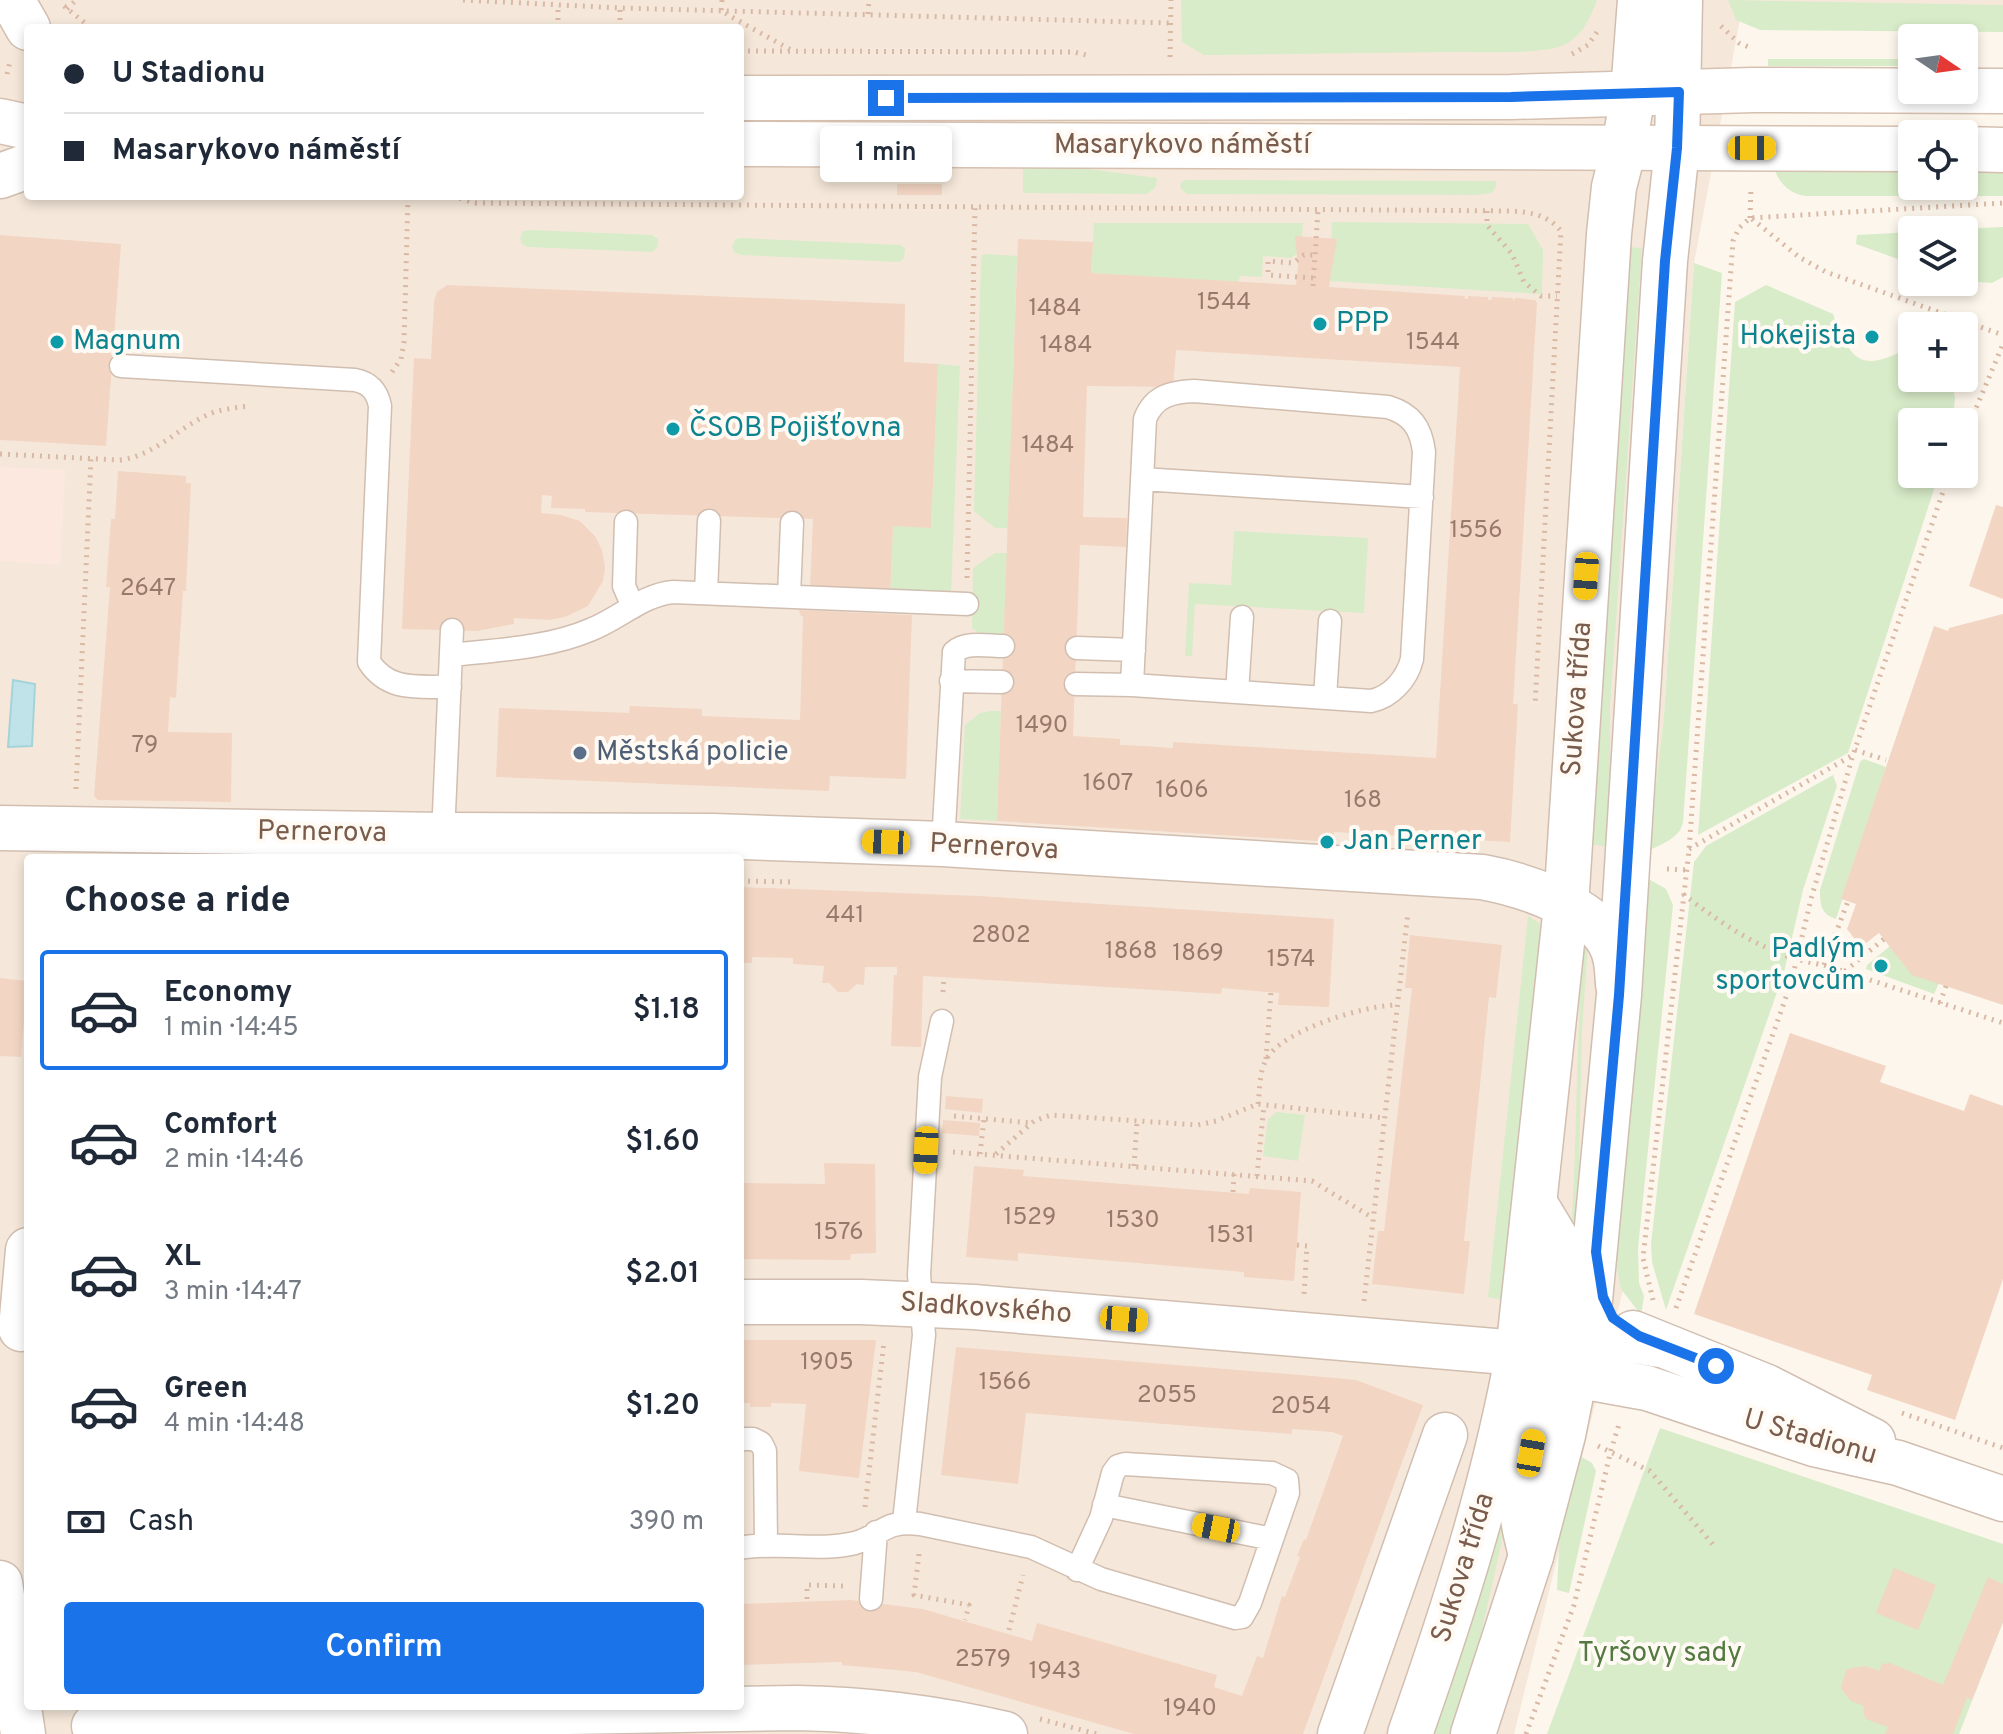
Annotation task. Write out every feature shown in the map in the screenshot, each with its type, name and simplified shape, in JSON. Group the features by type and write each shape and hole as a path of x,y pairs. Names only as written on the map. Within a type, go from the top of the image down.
{"street":[{"path":"12,0 26,24"},
{"path":"1633,93 1679,5"},
{"name":"Sukova třída","path":"1410,1734 1483,1512 1506,1417 1557,1354 1590,1300 1619,995 1665,261 1677,148 1679,5"},
{"name":"Masarykovo náměstí","path":"744,98 1511,97 1679,92 2003,91"},
{"name":"Sukova třída","path":"1473,1734 1531,1556 1563,1435 1557,1354 1535,1204 1566,906 1609,234 1614,187 1633,93"},
{"path":"0,99 24,99"},
{"path":"0,121 24,126"},
{"name":"Masarykovo náměstí","path":"744,144 1898,149"},
{"path":"1978,149 2003,150"},
{"path":"0,176 24,167"},
{"name":"Pernerova","path":"0,828 67,839 713,836 943,844 1482,877 1524,888 1566,906 1593,923 1614,951 1619,995"},
{"name":"U Stadionu","path":"1596,1252 1603,1297 1613,1318 1630,1331 1663,1323 1767,1387 1901,1455 1994,1496"},
{"path":"16,1329 24,1276"},
{"name":"Sladkovského","path":"744,1302 922,1304 1557,1354"},
{"name":"U Stadionu","path":"1557,1354 1663,1323"},
{"name":"Sukova třída","path":"1531,1556 1522,1506 1541,1385 1535,1362 1527,1355 1557,1354"},
{"name":"U Stadionu","path":"1557,1354 1633,1384 1814,1444 1898,1463 1994,1496"},
{"name":"Sukova třída","path":"1340,1734 1445,1435"},
{"path":"0,1583 23,1734"},
{"path":"744,1708 797,1708 893,1724 1005,1734"},
{"path":"94,1726 281,1712 539,1710"}],"lane":[{"path":"121,366 355,380 375,390 380,406 369,662 379,676 393,684 450,687"},
{"path":"1076,684 1380,699 1405,678 1409,670 1422,497 1423,441 1406,414 1388,407 1194,391 1162,397 1149,409 1145,419 1132,685"},
{"path":"1142,479 1422,497"},
{"path":"706,593 709,521"},
{"path":"626,522 624,586 633,607"},
{"path":"789,596 792,523"},
{"path":"451,655 573,636 661,593 967,604"},
{"path":"1237,692 1242,617"},
{"path":"1325,697 1330,621"},
{"path":"443,835 452,630"},
{"path":"943,844 951,662 954,652 959,647 1003,646"},
{"path":"1077,648 1134,650"},
{"path":"951,681 1002,682"},
{"path":"904,1522 924,1335 919,1275 930,1077 942,1021"},
{"path":"744,1439 761,1443 765,1451 766,1545"},
{"path":"744,1548 841,1545 904,1522 1031,1547 1077,1570 1235,1618 1242,1617 1250,1603 1289,1487 1282,1476 1272,1473 1118,1466 1077,1570"},
{"path":"1104,1505 1272,1539"},
{"path":"869,1536 871,1593"}],"path":[{"path":"59,0 86,24"},
{"path":"463,0 620,8 1170,23"},
{"path":"721,11 722,0"},
{"path":"868,14 869,0"},
{"path":"1170,61 1171,0"},
{"path":"558,5 558,24"},
{"path":"1679,5 1739,43 1754,49"},
{"path":"620,8 620,24"},
{"path":"721,11 791,50"},
{"path":"1561,57 1588,45 1600,29"},
{"path":"791,50 791,62"},
{"path":"744,51 1074,52 1087,55"},
{"path":"1750,218 1751,182"},
{"path":"401,359 408,200"},
{"path":"465,200 475,203 1511,211 1541,216 1561,231 1535,705"},
{"path":"1663,1323 1643,1258 1689,850 1733,241 1739,228 1750,218 2003,203"},
{"path":"967,604 975,207"},
{"path":"1313,286 1318,210"},
{"path":"1487,211 1487,225 1512,254 1524,282 1541,296 1557,296"},
{"path":"1750,218 1799,257 1826,272 2003,335"},
{"path":"1313,278 1268,275 1268,261 1293,263 1304,255 1315,255"},
{"path":"1976,408 2003,344"},
{"path":"0,454 135,459 204,416 220,410 264,404 280,396 294,377"},
{"path":"67,839 91,458"},
{"path":"1663,1323 1684,1289 1786,997 1854,752 1944,488"},
{"path":"1689,850 1854,752 1886,760"},
{"path":"1683,894 1721,923 1758,945 1796,961 1845,971 2003,1023"},
{"path":"1824,965 1848,901"},
{"path":"1378,1305 1364,1303 1408,912"},
{"path":"1845,971 1884,939"},
{"path":"1940,1003 1946,986"},
{"path":"1257,1176 1261,1074 1266,1060 1271,992"},
{"path":"1266,1060 1276,1048 1297,1034 1381,1005 1397,1005"},
{"path":"995,1155 1032,1123 1051,1115 1198,1125 1261,1105 1385,1118"},
{"path":"928,1114 1032,1123"},
{"path":"980,1154 984,1119"},
{"path":"1134,1166 1137,1122"},
{"path":"926,1150 1312,1181 1373,1218"},
{"path":"1233,1192 1234,1174"},
{"path":"1297,1245 1307,1246 1303,1300"},
{"path":"869,1536 885,1334"},
{"path":"1526,1734 1574,1605 1611,1450 1621,1421"},
{"path":"1611,1450 1650,1471 1716,1548"},
{"path":"931,1526 921,1543 914,1595 969,1605 965,1620"},
{"path":"1009,1630 1031,1547"},
{"path":"807,1599 807,1585 871,1593"}],"shaded area":[{"path":"0,0 2003,0 2003,14 1742,9 1694,263 1664,716 1648,851 1626,1278 1514,1734 0,1734"},
{"path":"0,467 65,470 60,565 0,561"}],"green space":[{"path":"1181,0 1597,0 1589,19 1577,35 1566,44 1543,50 1204,55 1182,42"},
{"path":"1728,0 2003,5 2003,32 1978,32 1978,24 1898,24 1898,31 1760,30 1736,20"},
{"path":"1768,59 1898,59 1898,66 1768,66"},
{"path":"1023,163 1157,178 1156,187 1147,194 1023,193"},
{"path":"1774,167 1898,167 1898,196 1806,196 1795,193 1778,178"},
{"path":"1978,167 2003,167 2003,196 1978,196"},
{"path":"1185,180 1496,181 1496,187 1492,193 1477,195 1187,194 1180,184"},
{"path":"1332,222 1528,224 1543,250 1542,294 1329,281"},
{"path":"1094,223 1303,223 1301,251 1291,258 1263,256 1262,277 1240,276 1238,282 1091,273"},
{"path":"2003,227 2003,277 1992,283 1978,282 1978,228"},
{"path":"523,231 652,235 658,239 657,248 652,252 528,247 522,244 520,238"},
{"path":"1898,233 1898,259 1856,244 1857,235"},
{"path":"736,239 900,245 905,248 904,258 899,262 741,255 734,252 732,246"},
{"path":"1628,247 1642,248 1610,707 1610,847 1589,844"},
{"path":"987,254 1017,256 1008,528 995,528 974,511 981,258"},
{"path":"1694,263 1722,273 1683,823 1674,837 1648,851 1664,716"},
{"path":"1766,285 1833,314 1847,345 1862,359 1871,361 1898,353 1898,392 1954,392 1955,397 1954,408 1898,408 1898,488 1934,488 1848,753 1698,835 1735,302"},
{"path":"938,364 960,366 951,595 890,593 893,526 931,527"},
{"path":"1234,531 1368,538 1364,613 1195,604 1192,656 1185,656 1189,583 1231,585"},
{"path":"995,553 1007,553 1004,635 979,633 972,628 973,568"},
{"path":"1001,711 997,821 960,819 965,725 980,713"},
{"path":"1864,759 1886,767 1836,919 1822,908 1820,890 1860,762"},
{"path":"1833,775 1837,786 1803,890 1784,972 1666,1310 1652,1262 1651,1244 1694,862 1706,846"},
{"path":"1647,878 1666,889 1673,905 1638,1248 1639,1283 1644,1296 1641,1315 1621,1289 1614,1254"},
{"path":"1528,916 1539,923 1544,936 1502,1300 1488,1297"},
{"path":"1588,944 1582,1031 1578,1206 1567,1282 1583,945"},
{"path":"1890,946 1939,983 1934,994 1866,969"},
{"path":"1277,1112 1305,1115 1298,1161 1263,1156 1268,1119"},
{"name":"Tyršovy sady","path":"1660,1428 2003,1544 2003,1622 1959,1734 1547,1734"},
{"path":"1525,1438 1471,1679 1453,1734 1432,1734"},
{"path":"1578,1455 1592,1463 1596,1471 1569,1593 1557,1590 1560,1526"}],"water":[{"path":"13,680 35,684 32,746 8,747"}],"building":[{"path":"897,184 942,184 942,195 897,195"},
{"name":"Magnum","path":"0,235 121,244 106,446 0,440"},
{"path":"1295,236 1337,239 1329,287 1465,296 1468,299 1468,296 1488,297 1488,300 1492,297 1512,298 1514,301 1515,298 1535,300 1537,303 1513,704 1518,704 1510,842 1334,832 1333,842 997,821 1018,239 1093,242 1091,273 1296,285","holes":["1176,350 1460,367 1436,758 1173,742 1173,748 1120,745 1120,739 1073,736 1080,545 1126,547 1127,518 1083,517 1087,386 1173,387"]},
{"name":"ČSOB Pojišťovna","path":"447,285 905,304 904,362 938,364 931,528 893,526 890,593 810,589 813,519 585,512 585,509 551,508 552,496 542,495 541,513 580,521 595,536 602,550 605,568 603,581 588,606 565,617 549,620 514,618 514,624 477,631 402,629 414,358 431,359 434,301 437,292"},
{"path":"118,471 186,476 186,483 191,483 186,591 183,591 176,698 170,697 168,732 232,733 231,802 98,800 94,796 110,587 106,587 111,519 115,519"},
{"path":"1996,505 2003,507 2003,599 1969,586"},
{"path":"799,610 912,615 906,779 830,776 829,791 496,777 499,708 629,713 630,706 702,709 702,716 800,720 803,616"},
{"path":"2003,614 2003,1005 1912,975 1879,933 1861,947 1847,929 1856,904 1841,899 1934,626 1948,631 1949,628"},
{"path":"744,887 979,896 1334,919 1329,1007 1278,1005 1279,993 1222,988 1221,994 923,976 921,1047 891,1046 897,967 865,967 864,985 857,984 848,992 838,992 829,983 822,983 824,966 793,964 793,958 752,957 752,963 744,963"},
{"path":"1410,935 1502,945 1496,998 1489,997 1464,1241 1470,1241 1464,1294 1372,1284 1378,1231 1384,1231 1412,988 1405,988"},
{"path":"0,978 24,981 21,1057 0,1056"},
{"path":"1790,1033 1886,1066 1880,1082 1964,1111 1970,1094 2003,1106 2003,1279 1955,1420 1867,1390 1872,1375 1694,1314"},
{"path":"946,1096 983,1099 982,1113 945,1109"},
{"path":"943,1120 980,1123 979,1136 942,1133"},
{"path":"824,1163 875,1164 876,1253 851,1254 850,1260 744,1259 744,1183 825,1184"},
{"path":"974,1166 1024,1170 1023,1176 1249,1194 1250,1188 1301,1192 1294,1281 1244,1277 1244,1272 1018,1253 1018,1261 966,1257"},
{"path":"744,1340 876,1340 859,1478 799,1471 806,1404 771,1403 771,1407 750,1407 750,1403 744,1403"},
{"path":"956,1347 1356,1380 1423,1405 1303,1734 1134,1734 916,1672 842,1665 842,1662 744,1665 744,1604 851,1600 923,1609 1032,1641 1037,1623 1217,1675 1214,1687 1242,1696 1257,1656 1263,1658 1282,1596 1285,1597 1300,1557 1297,1556 1306,1540 1343,1436 1332,1432 1292,1429 1292,1434 1026,1413 1018,1484 941,1475"},
{"path":"1894,1568 1936,1585 1918,1630 1876,1613"},
{"path":"1988,1577 2003,1584 2003,1622 1972,1700 1967,1697 1953,1734 1885,1734 1888,1727 1866,1719 1864,1706 1851,1701 1842,1690 1847,1669 1866,1666 1879,1671 1882,1664 1890,1663 1943,1685"}],"place":[{"name":"PPP","path":"1320,324"},
{"name":"Hokejista","path":"1872,337"},
{"name":"Magnum","path":"57,342"},
{"name":"ČSOB Pojišťovna","path":"673,429"},
{"name":"Městská policie","path":"580,753"},
{"name":"Jan Perner","path":"1327,842"},
{"name":"Padlým sportovcům","path":"1881,966"}],"route":[{"path":"886,98 1511,97 1679,92 1677,148 1665,261 1619,995 1596,1252 1603,1297 1620,1325 1639,1336 1716,1366"}]}
